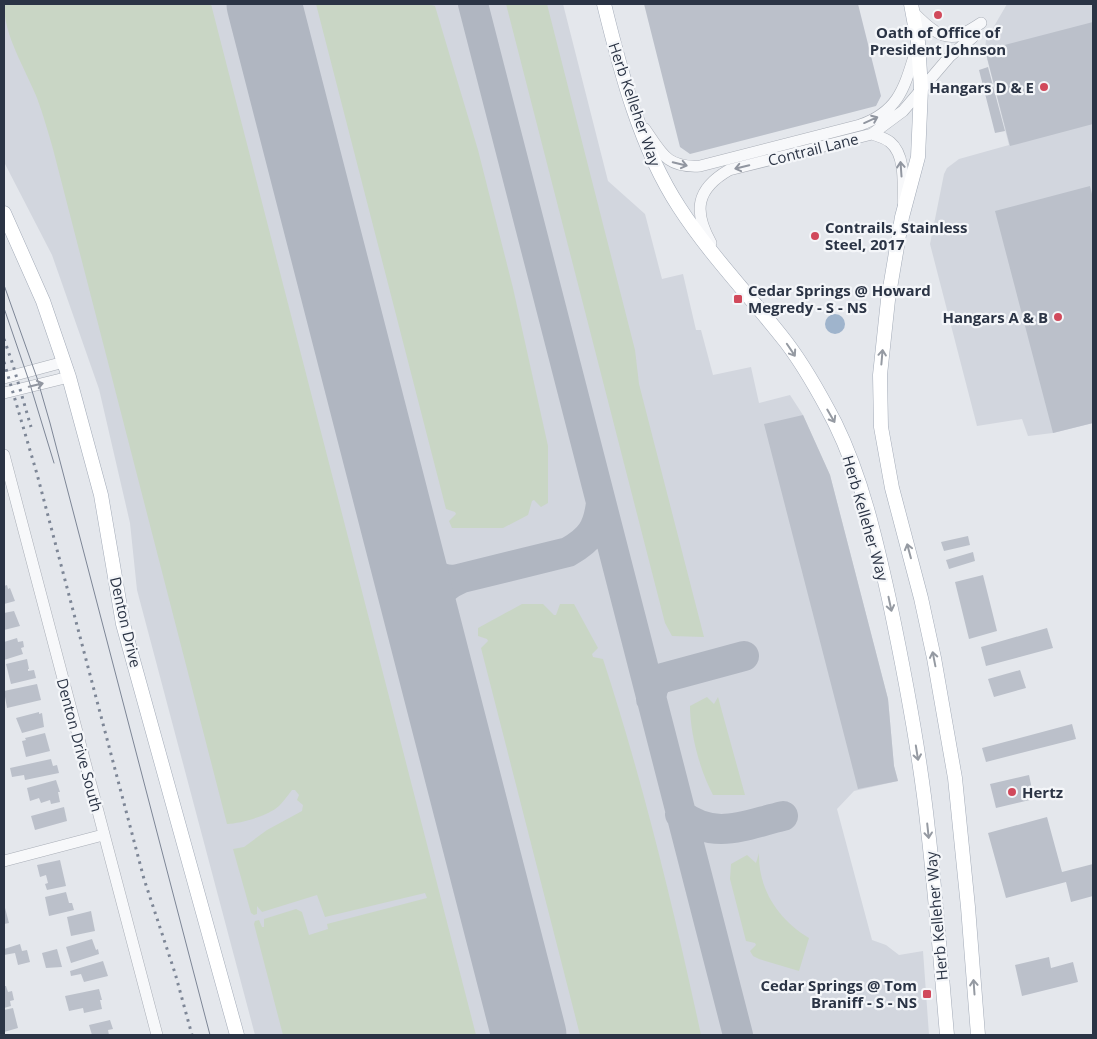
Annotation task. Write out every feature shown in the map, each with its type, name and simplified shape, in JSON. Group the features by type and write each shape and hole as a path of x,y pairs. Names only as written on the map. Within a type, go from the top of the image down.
{"main road":[{"name":"Herb Kelleher Way","path":"604,4 637,117 656,167 666,186 681,210 723,266 788,344 836,424 856,472 881,564 902,661 922,782 934,882 947,1035"},
{"name":"Herb Kelleher Way","path":"912,7 918,42 922,89 918,157 902,217 888,300 880,375 881,427 892,488 921,598 934,658 955,778 978,1035"},
{"name":"Denton Drive","path":"4,213 43,301 69,377 101,495 123,624 237,1035"}],"street":[{"path":"912,7 935,31 945,35 954,36 961,34 981,23"},
{"name":"Contrail Lane","path":"723,266 704,230 699,214 701,201 706,189 716,177 729,170 872,134 903,111 950,56 972,37"},
{"name":"Contrail Lane","path":"637,117 660,151 670,162 685,166 700,166 860,125 880,116 894,103 906,80 918,42"},
{"path":"872,134 889,141 900,157 902,217"},
{"path":"4,378 64,362"},
{"path":"4,393 69,377"},
{"name":"Denton Drive South","path":"4,455 156,1035"},
{"path":"4,860 103,835"},
{"path":"945,1018 952,1035"}],"shaded area":[{"path":"4,4 563,4 608,181 645,214 662,279 683,274 696,330 701,330 713,375 751,367 759,403 790,395 803,415 830,475 888,699 894,766 898,781 854,791 837,809 872,940 886,945 899,955 923,951 929,1035 255,1035 137,590 130,523 99,389 52,255 4,162"},
{"path":"1007,4 1093,4 1093,423 1053,433 1028,436 1022,419 977,426 930,244 944,174 947,168 959,159 1009,145 985,50 986,40"}],"green space":[{"path":"4,4 211,4 476,1035 283,1035 254,924 255,921 259,920 262,927 264,927 264,919 296,909 302,912 309,935 328,929 327,924 427,898 425,893 325,917 317,895 262,912 257,906 257,914 251,913 233,849 244,847 267,830 302,811 303,805 297,800 299,795 295,790 292,790 274,810 247,821 227,824 53,149 37,98 11,40 7,28"},
{"path":"316,4 428,4 435,6 478,150 513,288 548,446 548,503 541,507 534,500 532,501 528,515 503,528 452,528 449,521 456,514 446,509"},
{"path":"506,4 547,4 635,350 639,384 704,637 672,636 665,623"},
{"path":"522,604 543,604 556,615 560,604 574,604 598,648 592,654 593,657 603,659 618,705 657,846 701,1035 580,1035 481,648 488,641 478,636 478,628"},
{"path":"707,697 714,704 718,697 745,795 713,795 704,775 694,740 690,706"},
{"path":"759,853 762,879 772,902 788,922 809,938 799,971 753,956 750,951 756,945 746,941 730,879 731,864 747,855 756,863"}],"water":[{"path":"831,314 839,314 845,320 845,328 839,334 831,334 825,328 825,320"}],"building":[{"path":"644,4 858,4 881,96 876,106 690,154 680,147"},
{"name":"Hangars D & E","path":"1093,22 1093,124 1010,146 985,50"},
{"path":"988,67 1005,131 995,133 979,70"},
{"name":"Hangars A & B","path":"1090,186 1093,198 1093,423 1053,433 995,211"},
{"path":"803,415 830,475 888,699 894,766 898,781 858,789 764,424"},
{"path":"968,536 970,545 944,551 941,542"},
{"path":"973,552 975,561 949,569 946,560"},
{"path":"983,575 997,631 969,639 955,582"},
{"path":"7,585 15,601 4,604 4,586"},
{"path":"14,611 20,626 4,630 4,613"},
{"path":"1047,628 1053,648 986,666 981,647"},
{"path":"17,638 18,642 23,641 24,647 21,648 23,654 4,660 4,642"},
{"path":"27,659 28,671 34,670 36,678 11,684 6,664"},
{"path":"1020,670 1026,688 994,697 988,679"},
{"path":"37,684 41,700 7,708 4,691"},
{"path":"39,712 39,714 42,713 44,727 22,733 16,718"},
{"path":"1072,724 1076,739 986,762 982,748"},
{"path":"45,733 50,751 26,757 22,741 26,740 25,738"},
{"path":"51,759 53,766 57,765 59,773 25,780 24,775 12,777 10,768"},
{"name":"Hertz","path":"1029,775 1034,799 996,808 990,784"},
{"path":"56,780 60,792 58,792 60,802 51,804 50,800 41,803 39,798 30,801 27,788"},
{"path":"64,807 67,821 35,830 31,816"},
{"path":"1047,817 1062,872 1093,864 1093,896 1071,902 1066,882 1006,898 988,833"},
{"path":"60,860 66,886 47,890 45,884 48,883 46,875 40,877 37,865"},
{"path":"66,892 69,903 72,903 74,910 49,916 45,897"},
{"path":"4,904 9,923 4,924"},
{"path":"91,911 95,931 71,936 67,917"},
{"path":"92,939 99,954 71,963 66,947"},
{"path":"20,944 22,951 27,950 30,962 18,965 15,953 4,955 4,949"},
{"path":"57,949 62,967 46,968 42,953"},
{"path":"1049,957 1051,968 1073,962 1078,982 1022,996 1015,965"},
{"path":"103,961 108,976 84,982 81,974 71,976 70,971"},
{"path":"4,986 6,986 8,992 12,991 14,1000 10,1001 11,1006 4,1008"},
{"path":"99,989 102,1009 84,1013 83,1008 69,1011 65,996"},
{"path":"13,1008 18,1028 4,1032 4,1010"},
{"path":"110,1020 113,1029 108,1030 109,1035 92,1035 89,1025"}],"taxiway":[{"path":"473,4 738,1035"},
{"path":"406,554 427,573 440,578 454,580 568,552 592,532 598,519 601,503"},
{"path":"426,635 428,617 434,601 445,588 460,579"},
{"path":"651,699 653,688 659,679 744,656"},
{"path":"680,814 705,827 718,829 730,829 783,816"}],"runway":[{"path":"264,4 529,1035"}],"tram line":[{"path":"4,285 37,378 50,423 210,1035"},
{"path":"4,308 54,463"}],"railway":[{"path":"4,339 31,427"},
{"path":"4,362 37,474 144,879 175,973 192,1035"}],"place":[{"name":"Oath of Office of President Johnson","path":"938,15"},
{"name":"Hangars D & E","path":"1044,87"},
{"name":"Contrails, Stainless Steel, 2017","path":"815,236"},
{"name":"Cedar Springs @ Howard Megredy - S - NS","path":"738,299"},
{"name":"Hangars A & B","path":"1058,317"},
{"name":"Hertz","path":"1012,792"},
{"name":"Cedar Springs @ Tom Braniff - S - NS","path":"927,994"}]}
